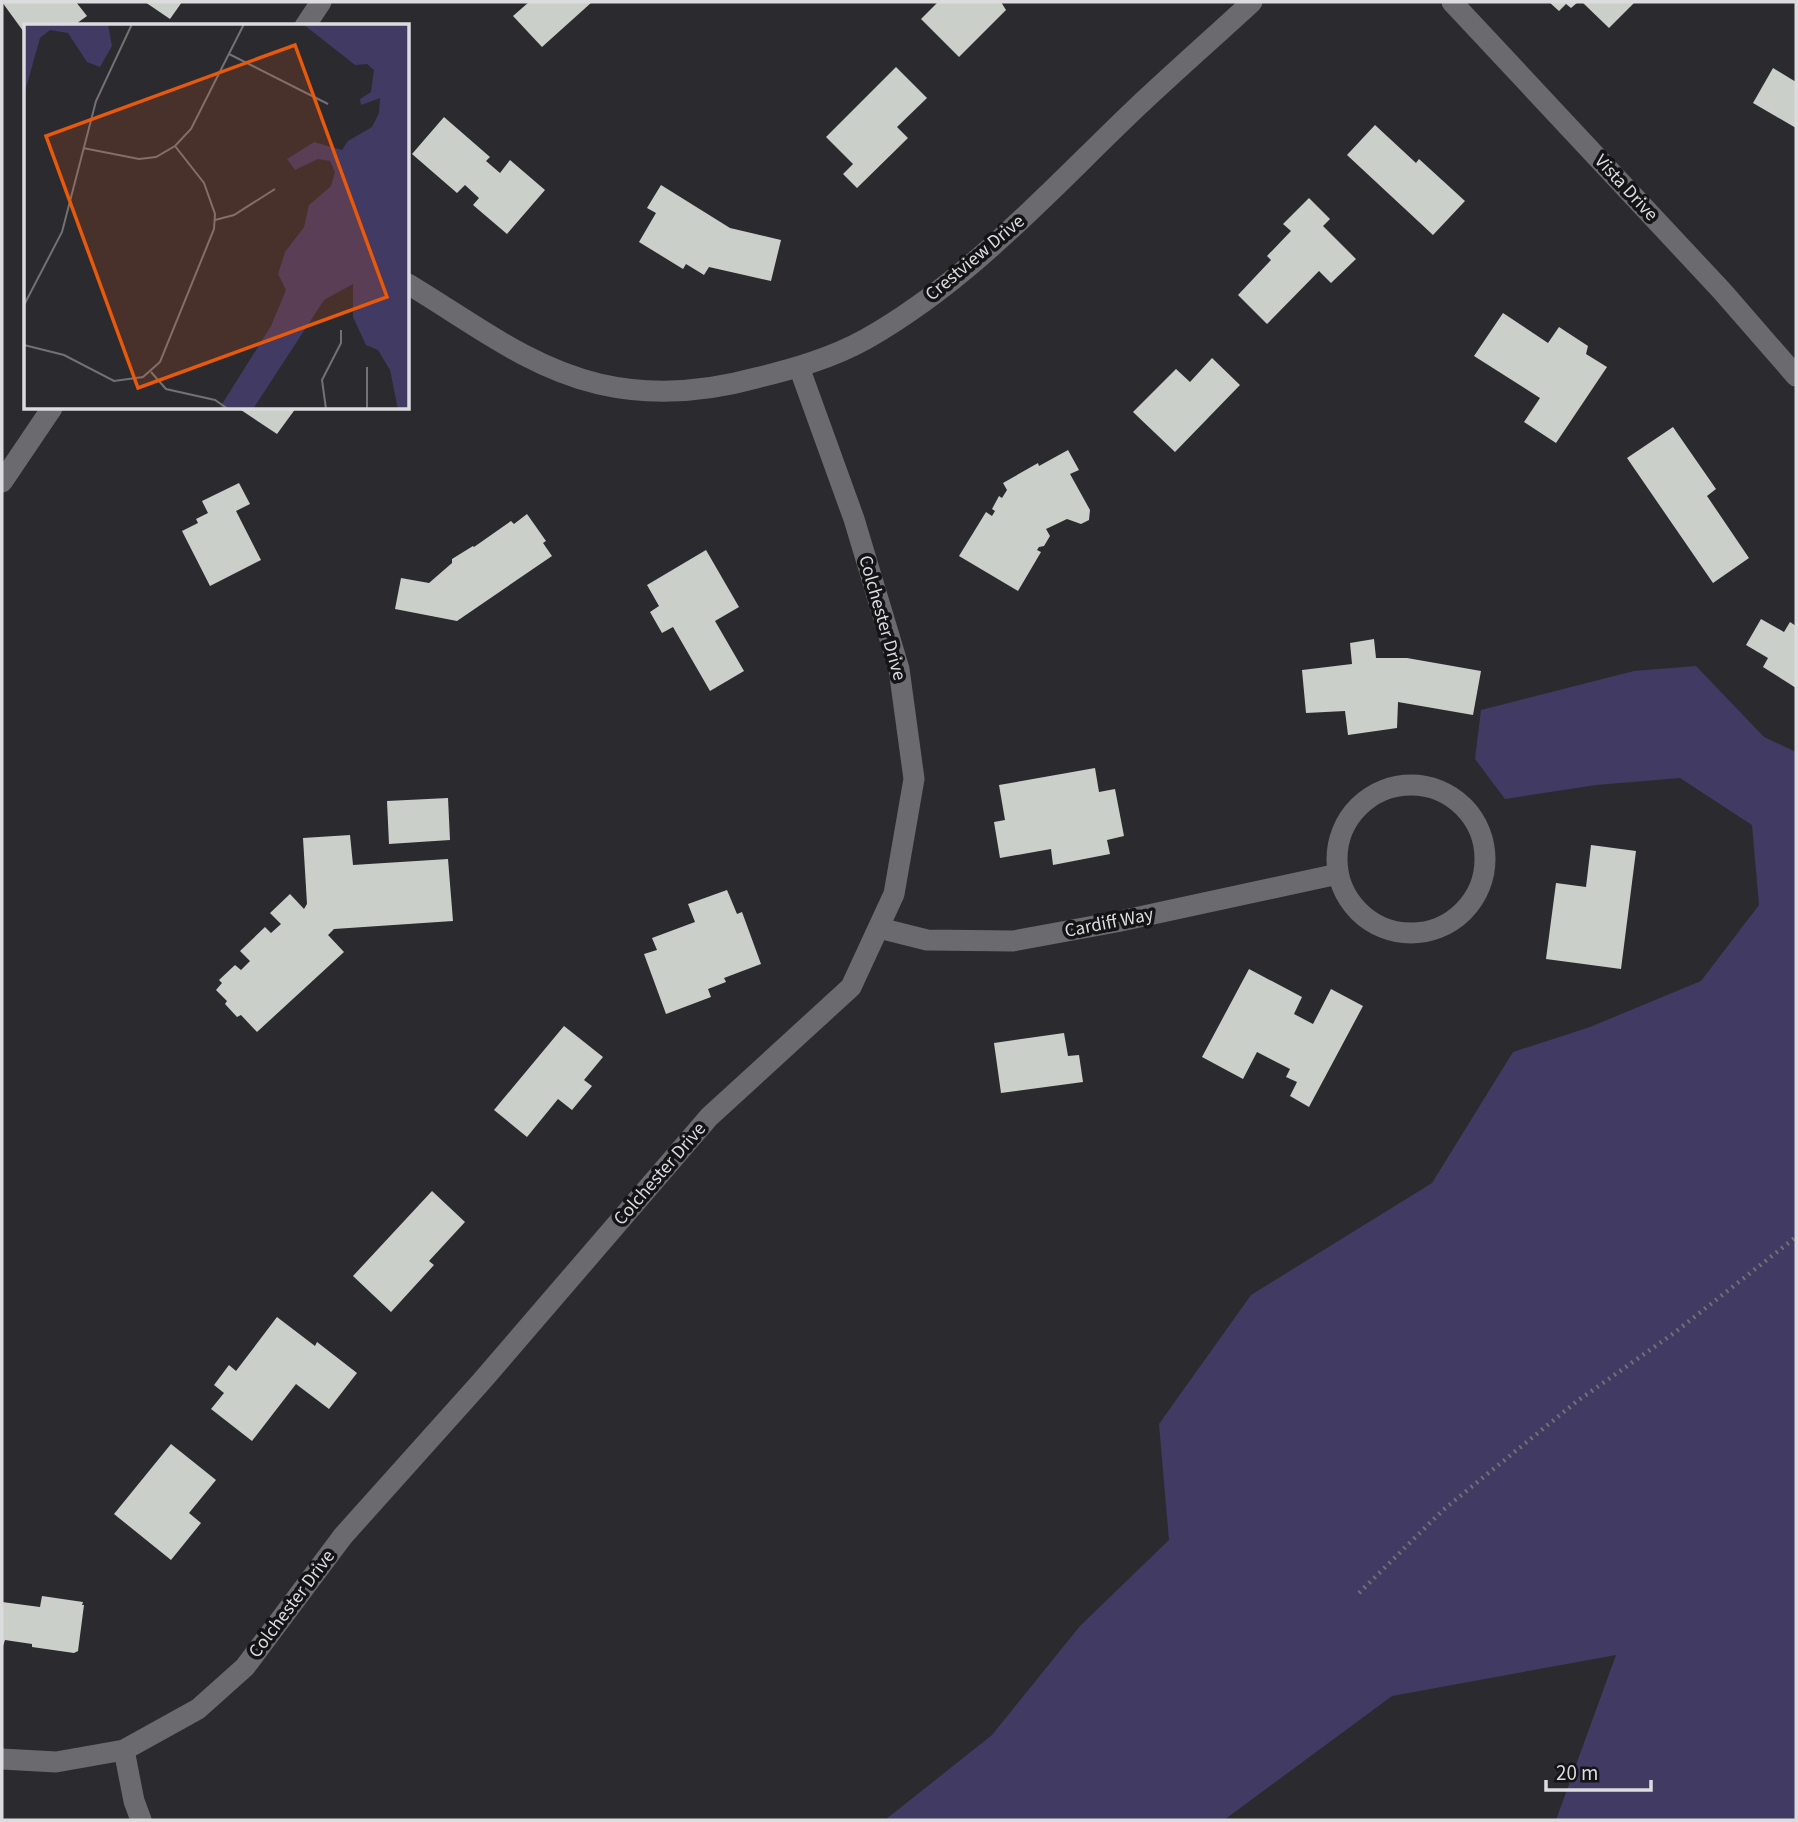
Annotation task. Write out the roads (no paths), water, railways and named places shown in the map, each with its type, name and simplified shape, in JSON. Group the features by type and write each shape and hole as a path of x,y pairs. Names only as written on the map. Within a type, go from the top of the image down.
{"street":[{"path":"306,24 321,2"},
{"name":"Crestview Drive","path":"410,285 541,365 598,384 654,391 683,391 729,386 799,367 864,340 939,292 1026,217 1135,109 1252,2"},
{"name":"Vista Drive","path":"1452,2 1721,290 1796,376"},
{"name":"Colchester Drive","path":"2,1759 56,1762 124,1750 198,1709 245,1667 343,1535 481,1382 709,1116 851,987 894,894 914,779 899,669 854,519 799,367"},
{"path":"2,482 51,410"},
{"path":"1408,784 1434,788 1457,800 1474,819 1483,841 1486,864 1480,887 1468,907 1450,922 1428,931 1405,933 1382,927 1362,915 1347,897 1338,874 1337,849 1345,824 1361,803 1383,790 1408,784"},
{"name":"Cardiff Way","path":"879,928 927,940 1013,941 1116,922 1338,874"},
{"path":"124,1750 134,1801 141,1820"}]}
